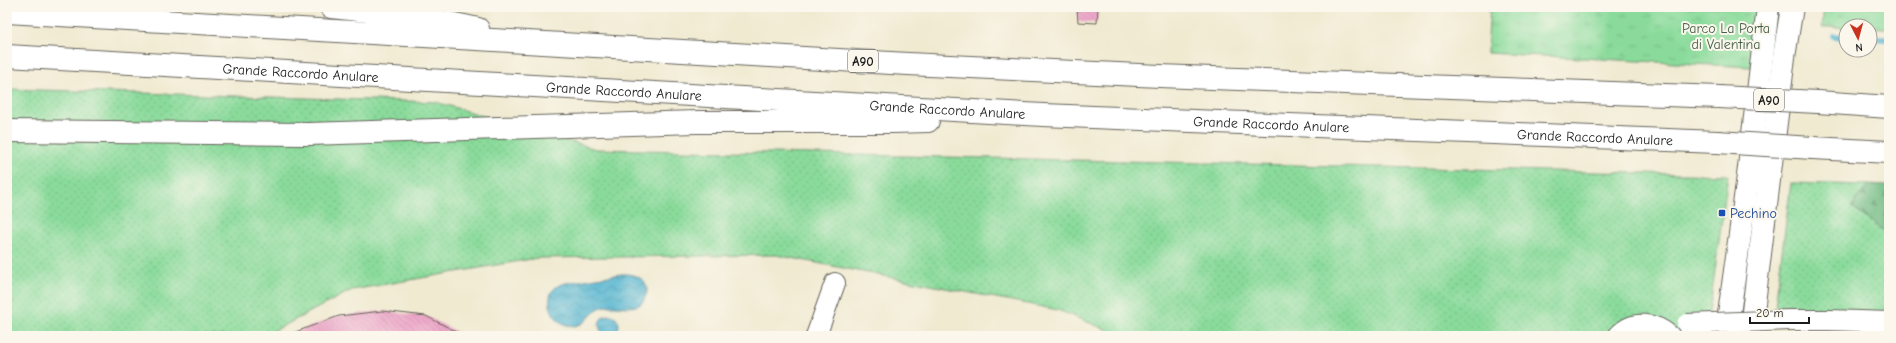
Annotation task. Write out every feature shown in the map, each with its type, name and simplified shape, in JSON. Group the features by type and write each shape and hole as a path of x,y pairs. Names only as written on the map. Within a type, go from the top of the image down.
{"main road":[{"path":"332,7 384,12 433,20 540,43"},
{"path":"1726,336 1729,305 1748,176 1768,7"},
{"path":"1750,336 1784,57 1792,7"},
{"name":"A90","path":"7,12 900,63 1160,76 1719,97 1889,107"},
{"name":"Grande Raccordo Anulare","path":"7,56 1042,115 1717,142 1889,152"},
{"path":"7,131 308,134 696,122 893,122 1042,115"}],"street":[{"path":"816,336 835,283"},
{"path":"1618,336 1631,326 1642,324 1652,325 1666,333 1687,324 1789,320 1889,322"}],"green space":[{"name":"Parco La Porta di Valentina","path":"1490,7 1762,7 1751,67 1487,53"},
{"path":"1824,7 1889,7 1889,28 1878,28 1878,18 1838,18 1838,27 1822,27"},
{"path":"7,89 436,102 596,149 1728,175 1706,336 1419,336 1417,334 1413,336 1122,336 1058,310 776,255 537,258 352,290 264,336 7,336"},
{"path":"1791,183 1868,185 1851,207 1889,234 1889,316 1775,306"},
{"path":"1868,185 1889,186 1889,234 1851,207"}],"water":[{"path":"628,274 640,278 647,286 645,297 641,304 632,307 602,307 577,326 566,325 556,318 550,307 550,295 557,286 566,283"},
{"path":"605,315 613,315 619,321 619,329 613,335 605,335 599,329 599,321"}],"building":[{"path":"1077,7 1098,7 1097,23 1078,22"},
{"path":"382,311 426,316 465,336 291,336 290,334 339,316"}],"waterway":[{"path":"1834,36 1838,36"},
{"path":"1878,39 1889,39"}],"place":[{"name":"Pechino","path":"1722,213"}]}
